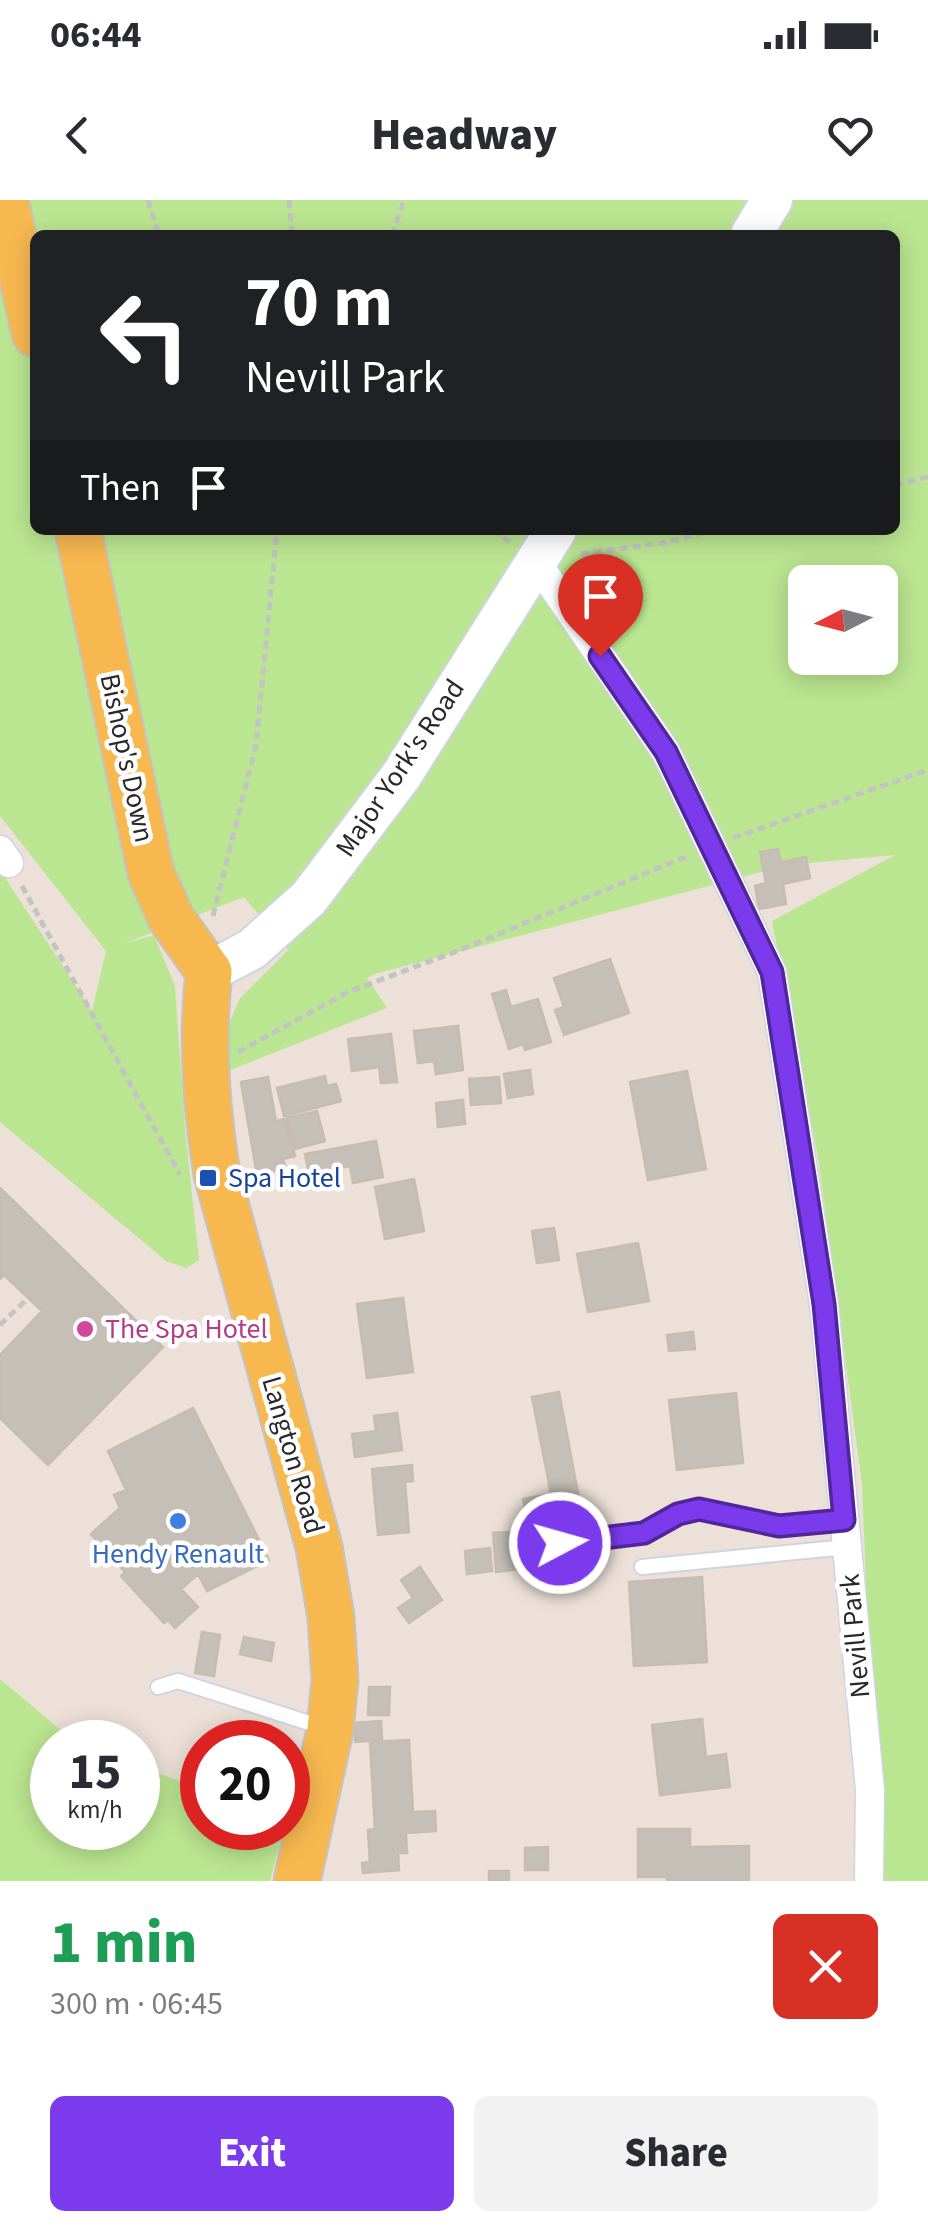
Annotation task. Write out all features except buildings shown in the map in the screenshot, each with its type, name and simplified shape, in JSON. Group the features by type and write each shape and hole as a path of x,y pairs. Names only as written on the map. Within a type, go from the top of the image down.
{"main road":[{"path":"6,200 30,311"},
{"name":"Bishop's Down","path":"79,535 151,873 171,918 209,972"},
{"name":"Langton Road","path":"209,972 204,1014 205,1071 216,1174 319,1547 330,1617 335,1680 330,1730 297,1881"}],"street":[{"path":"754,230 772,200"},
{"name":"Major York's Road","path":"209,972 252,949 309,898 401,776 546,545"},
{"name":"Nevill Park","path":"546,545 666,752 772,972 824,1304 870,1790 869,1881"}],"lane":[{"path":"560,1543 644,1533 678,1514 699,1509 779,1526 846,1534"},
{"path":"642,1567 846,1534"},
{"path":"158,1687 178,1681 330,1730"}],"path":[{"path":"148,200 157,230"},
{"path":"289,200 292,230"},
{"path":"394,230 404,200"},
{"path":"900,485 928,477"},
{"path":"209,972 206,945 256,745 277,535"},
{"path":"546,545 662,543 695,535"},
{"path":"205,1071 348,992 712,846 928,770"},
{"path":"4,856 184,1183 216,1174"},
{"path":"0,1324 25,1301"}],"green space":[{"path":"0,200 928,200 928,1881 878,1881 862,1484 818,1157 772,921 895,855 788,865 375,974 367,978 387,1008 215,1076 225,1033 240,998 288,950 244,897 123,944 154,935 175,986 199,1260 186,1268 166,1261 0,1122 0,870 92,1011 106,951 0,816"},
{"path":"0,1679 49,1720 30,1720 30,1850 160,1850 160,1774 180,1781 180,1850 278,1850 270,1881 0,1881"}],"place":[{"name":"Spa Hotel","path":"208,1178"},
{"name":"The Spa Hotel","path":"85,1329"},
{"name":"Hendy Renault","path":"178,1521"}],"route":[{"path":"560,1543 644,1533 678,1514 699,1509 779,1526 844,1520 824,1304 772,972 666,752 600,656"}]}
